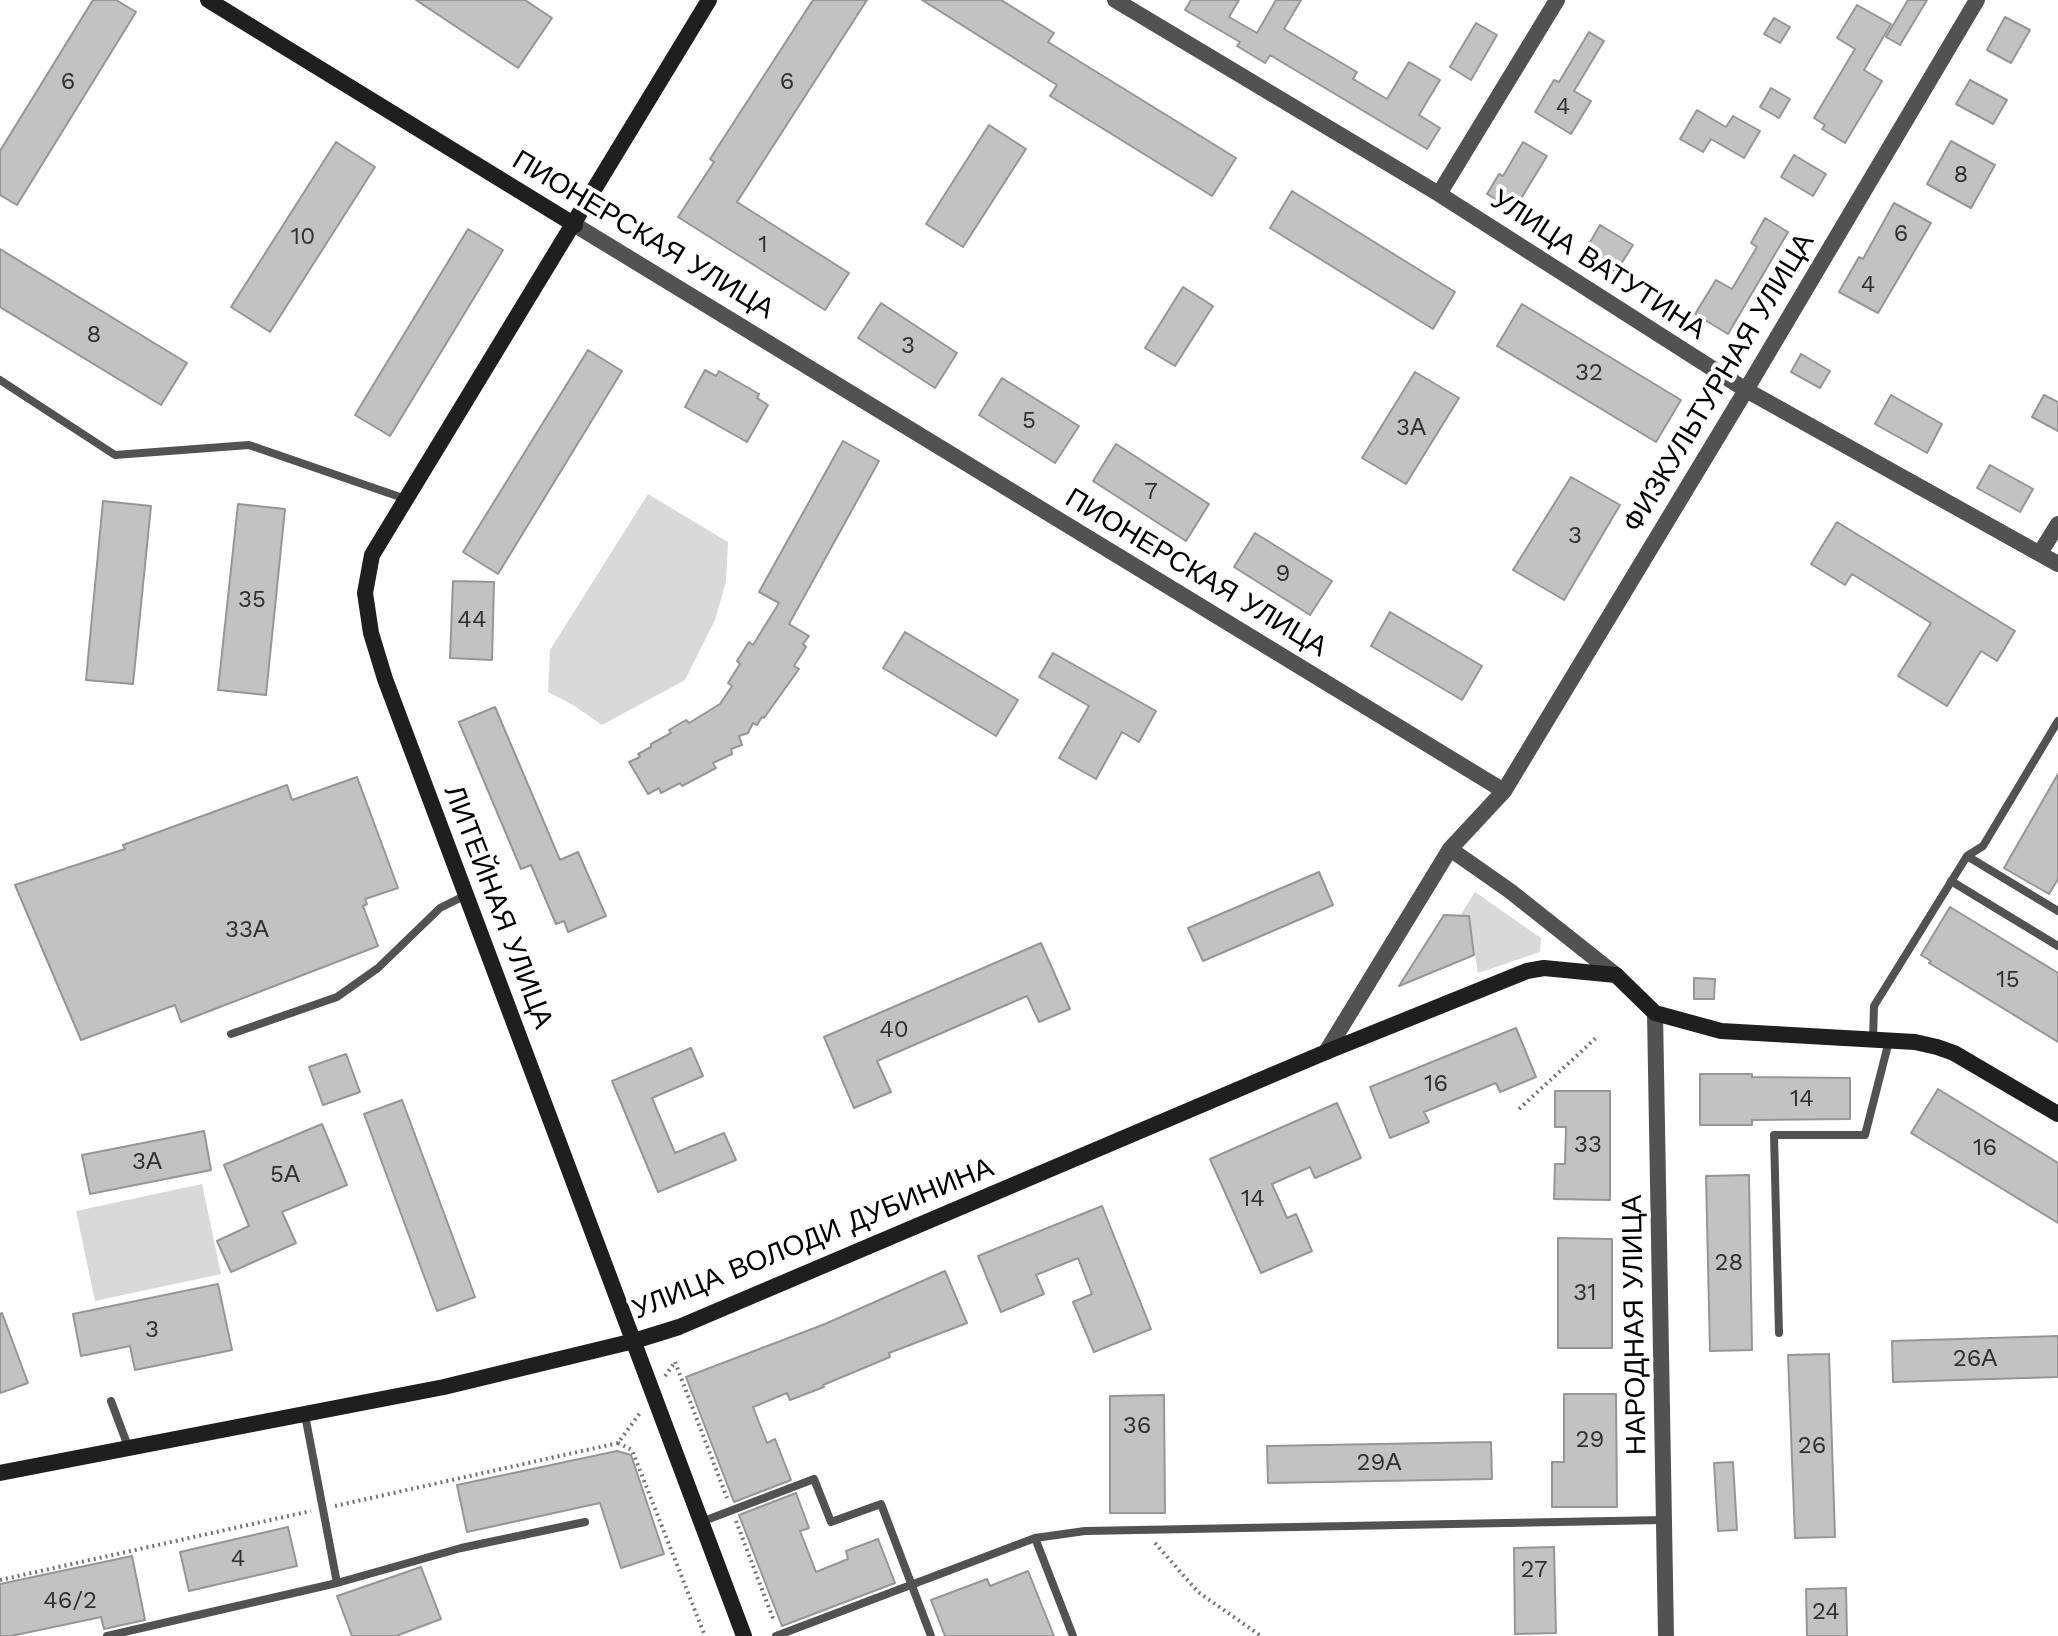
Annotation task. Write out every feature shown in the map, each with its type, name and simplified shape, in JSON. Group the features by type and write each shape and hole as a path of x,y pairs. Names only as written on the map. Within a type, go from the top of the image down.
{"street":[{"name":"ПИОНЕРСКАЯ УЛИЦА","path":"208,0 1504,791"},
{"name":"ЛИТЕЙНАЯ УЛИЦА","path":"709,0 372,555 365,593 385,679 744,1636"},
{"name":"УЛИЦА ВАТУТИНА","path":"1115,0 1140,6 1746,390 2058,564"},
{"path":"1439,194 1557,0"},
{"name":"ФИЗКУЛЬТУРНАЯ УЛИЦА","path":"1504,791 1977,0"},
{"path":"2040,553 2058,524"},
{"path":"1326,1052 1450,849 1504,791"},
{"path":"1450,849 1510,891 1616,975 1655,1013 1721,1031 1915,1042 1954,1053 2058,1114"},
{"name":"УЛИЦА ВОЛОДИ ДУБИНИНА","path":"0,1473 444,1387 634,1341 679,1327 1326,1052 1527,971 1544,968 1616,975"},
{"name":"НАРОДНАЯ УЛИЦА","path":"1655,1013 1666,1636"}],"lane":[{"path":"0,380 115,455 249,445 407,500"},
{"path":"1779,1333 1774,1135 1865,1135 1881,1040 1874,1006 1967,856 1983,846 2058,721"},
{"path":"1967,856 2058,911"},
{"path":"1951,881 2058,946"},
{"path":"231,1034 337,997 378,968 440,908 466,895"},
{"path":"111,1401 129,1449"},
{"path":"305,1415 337,1583"},
{"path":"701,1522 814,1479 831,1522 881,1504 931,1636"},
{"path":"776,1636 1035,1538 1085,1531 1664,1520"},
{"path":"107,1636 337,1583 461,1548 585,1522"},
{"path":"1035,1538 1073,1636"}],"path":[{"path":"1519,1109 1597,1037"},
{"path":"618,1443 675,1362"},
{"path":"0,1580 618,1443 632,1450 705,1636"},
{"path":"1144,1530 1198,1592 1261,1636"}],"shaded area":[{"path":"648,494 728,542 726,582 715,620 685,680 602,725 548,692 550,650"},
{"path":"1475,892 1541,938 1540,952 1478,973 1469,917 1460,916"},
{"path":"202,1184 221,1274 95,1301 76,1211"}],"building":[{"path":"93,0 116,0 136,12 17,205 0,195 0,151"},
{"path":"416,0 525,0 552,18 518,68"},
{"path":"813,0 867,0 737,202 849,273 825,310 678,217 714,162 710,159"},
{"path":"922,0 1001,0 1054,33 1048,42 1236,158 1212,196 1050,96 1057,85"},
{"path":"1191,0 1239,0 1229,17 1257,33 1276,0 1301,0 1284,29 1357,72 1353,79 1387,99 1409,62 1440,80 1419,115 1440,128 1427,149 1270,55 1265,63 1237,46 1240,42 1185,10"},
{"path":"1908,0 1927,0 1900,45 1886,37"},
{"path":"1857,5 1891,24 1864,70 1882,81 1845,143 1822,129 1825,125 1814,118 1855,49 1837,38"},
{"path":"2005,17 2030,30 2011,63 1987,50"},
{"path":"1774,18 1790,27 1780,43 1764,34"},
{"path":"1476,23 1497,35 1471,80 1450,67"},
{"path":"1589,32 1604,41 1574,91 1591,101 1571,134 1535,112 1554,80 1559,82"},
{"path":"1970,80 2007,100 1993,124 1956,104"},
{"path":"1771,88 1790,99 1779,118 1760,107"},
{"path":"1697,110 1726,127 1733,116 1760,131 1744,158 1711,139 1703,152 1680,139"},
{"path":"989,125 1026,149 963,247 926,224"},
{"path":"1951,141 1995,165 1971,208 1927,184"},
{"path":"336,142 375,167 270,332 231,307"},
{"path":"1523,142 1547,156 1514,210 1487,194 1499,174 1503,176"},
{"path":"1794,155 1826,174 1813,196 1781,177"},
{"path":"1292,191 1455,292 1433,329 1270,228"},
{"path":"1894,203 1931,223 1878,313 1839,292 1859,257 1863,259"},
{"path":"1765,218 1788,232 1728,334 1695,314 1716,280 1732,289 1757,247 1751,243"},
{"path":"1600,225 1633,245 1616,272 1584,253"},
{"path":"468,229 503,250 390,436 355,415"},
{"path":"0,249 187,363 161,405 0,307"},
{"path":"1183,287 1213,306 1175,366 1145,348"},
{"path":"881,303 957,353 935,388 858,338"},
{"path":"1522,304 1681,400 1656,442 1497,346"},
{"path":"588,350 622,371 498,574 463,552"},
{"path":"1801,354 1830,371 1820,388 1791,372"},
{"path":"705,370 716,376 719,371 759,394 757,398 768,405 747,442 685,407"},
{"path":"1415,372 1459,398 1406,484 1362,458"},
{"path":"1002,378 1079,426 1055,463 979,415"},
{"path":"1891,395 1942,424 1927,453 1875,424"},
{"path":"2044,395 2058,402 2058,431 2032,417"},
{"path":"843,441 879,461 789,624 809,636 794,666 799,669 764,718 757,725 753,723 748,733 739,736 742,745 731,749 732,754 713,763 716,768 682,786 680,783 661,793 659,788 648,794 629,762 671,733 669,730 686,720 689,723 720,704 732,686 728,683 740,664 737,661 749,642 753,645 779,603 759,592"},
{"path":"1116,444 1209,504 1186,541 1093,481"},
{"path":"1990,465 2033,489 2020,512 1977,488"},
{"path":"1571,477 1620,505 1564,600 1513,570"},
{"path":"103,501 151,506 133,684 86,680"},
{"path":"238,504 285,509 266,695 218,690"},
{"path":"1837,522 2015,631 1997,661 1981,651 1947,706 1898,676 1931,623 1852,574 1845,585 1811,564"},
{"path":"1255,533 1332,581 1310,615 1234,567"},
{"path":"453,581 494,582 492,660 450,658"},
{"path":"1390,612 1482,666 1462,700 1371,646"},
{"path":"905,632 1018,700 996,736 883,668"},
{"path":"1053,653 1156,711 1139,742 1122,732 1096,779 1059,758 1089,706 1039,677"},
{"path":"495,707 560,860 578,852 606,916 568,932 564,921 556,924 531,865 521,869 459,722"},
{"path":"2058,774 2058,879 2049,894 2004,868"},
{"path":"357,777 398,888 365,899 367,904 363,906 378,946 181,1022 175,1005 81,1040 15,885 125,849 123,845 287,785 292,800"},
{"path":"1319,872 1333,905 1203,961 1188,928"},
{"path":"1950,907 2058,973 2058,1042 1929,963 1931,961 1921,955"},
{"path":"1444,915 1469,916 1474,955 1399,986"},
{"path":"1041,943 1070,1009 1039,1022 1027,996 877,1061 891,1092 854,1108 824,1037"},
{"path":"1694,978 1715,979 1714,999 1694,999"},
{"path":"1516,1028 1536,1077 1500,1092 1496,1083 1424,1112 1429,1122 1390,1138 1370,1087"},
{"path":"691,1048 703,1076 652,1098 675,1153 724,1133 736,1160 658,1192 612,1081"},
{"path":"346,1054 360,1092 323,1105 309,1067"},
{"path":"1700,1074 1850,1078 1850,1119 1752,1120 1752,1125 1700,1125"},
{"path":"1938,1089 2058,1163 2058,1223 1911,1133"},
{"path":"1555,1091 1610,1091 1610,1200 1554,1199 1555,1164 1565,1164 1566,1127 1555,1127"},
{"path":"402,1100 475,1297 437,1311 364,1114"},
{"path":"1337,1103 1361,1158 1315,1178 1310,1167 1272,1184 1287,1218 1296,1214 1312,1251 1261,1273 1210,1159"},
{"path":"322,1124 347,1185 282,1212 296,1243 231,1272 217,1241 249,1226 224,1165"},
{"path":"204,1131 211,1170 90,1194 82,1155"},
{"path":"1749,1175 1752,1350 1710,1351 1706,1176"},
{"path":"1102,1206 1151,1329 1094,1352 1073,1302 1092,1294 1078,1258 1036,1275 1044,1294 1001,1312 978,1256"},
{"path":"1558,1238 1612,1239 1612,1348 1558,1348"},
{"path":"945,1271 967,1323 889,1353 890,1357 824,1387 790,1400 787,1393 753,1407 767,1443 775,1439 791,1480 734,1502 686,1377 825,1324"},
{"path":"218,1284 232,1350 135,1370 130,1346 81,1356 73,1314"},
{"path":"0,1314 28,1383 0,1393"},
{"path":"2058,1336 2058,1377 1893,1382 1892,1341"},
{"path":"1829,1354 1835,1537 1795,1538 1788,1355"},
{"path":"1564,1394 1616,1394 1617,1507 1552,1507 1552,1462 1564,1462"},
{"path":"1164,1395 1165,1513 1110,1513 1110,1396"},
{"path":"1491,1442 1492,1479 1268,1483 1267,1446"},
{"path":"617,1451 631,1455 664,1554 621,1568 600,1503 467,1532 457,1485"},
{"path":"1733,1462 1737,1530 1718,1531 1714,1463"},
{"path":"796,1493 809,1528 800,1531 816,1572 848,1559 846,1551 878,1539 895,1583 782,1626 739,1515"},
{"path":"288,1527 297,1566 189,1591 180,1552"},
{"path":"1554,1547 1556,1633 1515,1634 1514,1548"},
{"path":"132,1556 145,1620 104,1629 101,1617 0,1636 0,1584"},
{"path":"421,1567 441,1619 396,1636 352,1636 337,1596"},
{"path":"1028,1571 1054,1636 945,1636 931,1600 987,1579 990,1586"},
{"path":"1846,1588 1847,1636 1807,1636 1806,1589"}]}
